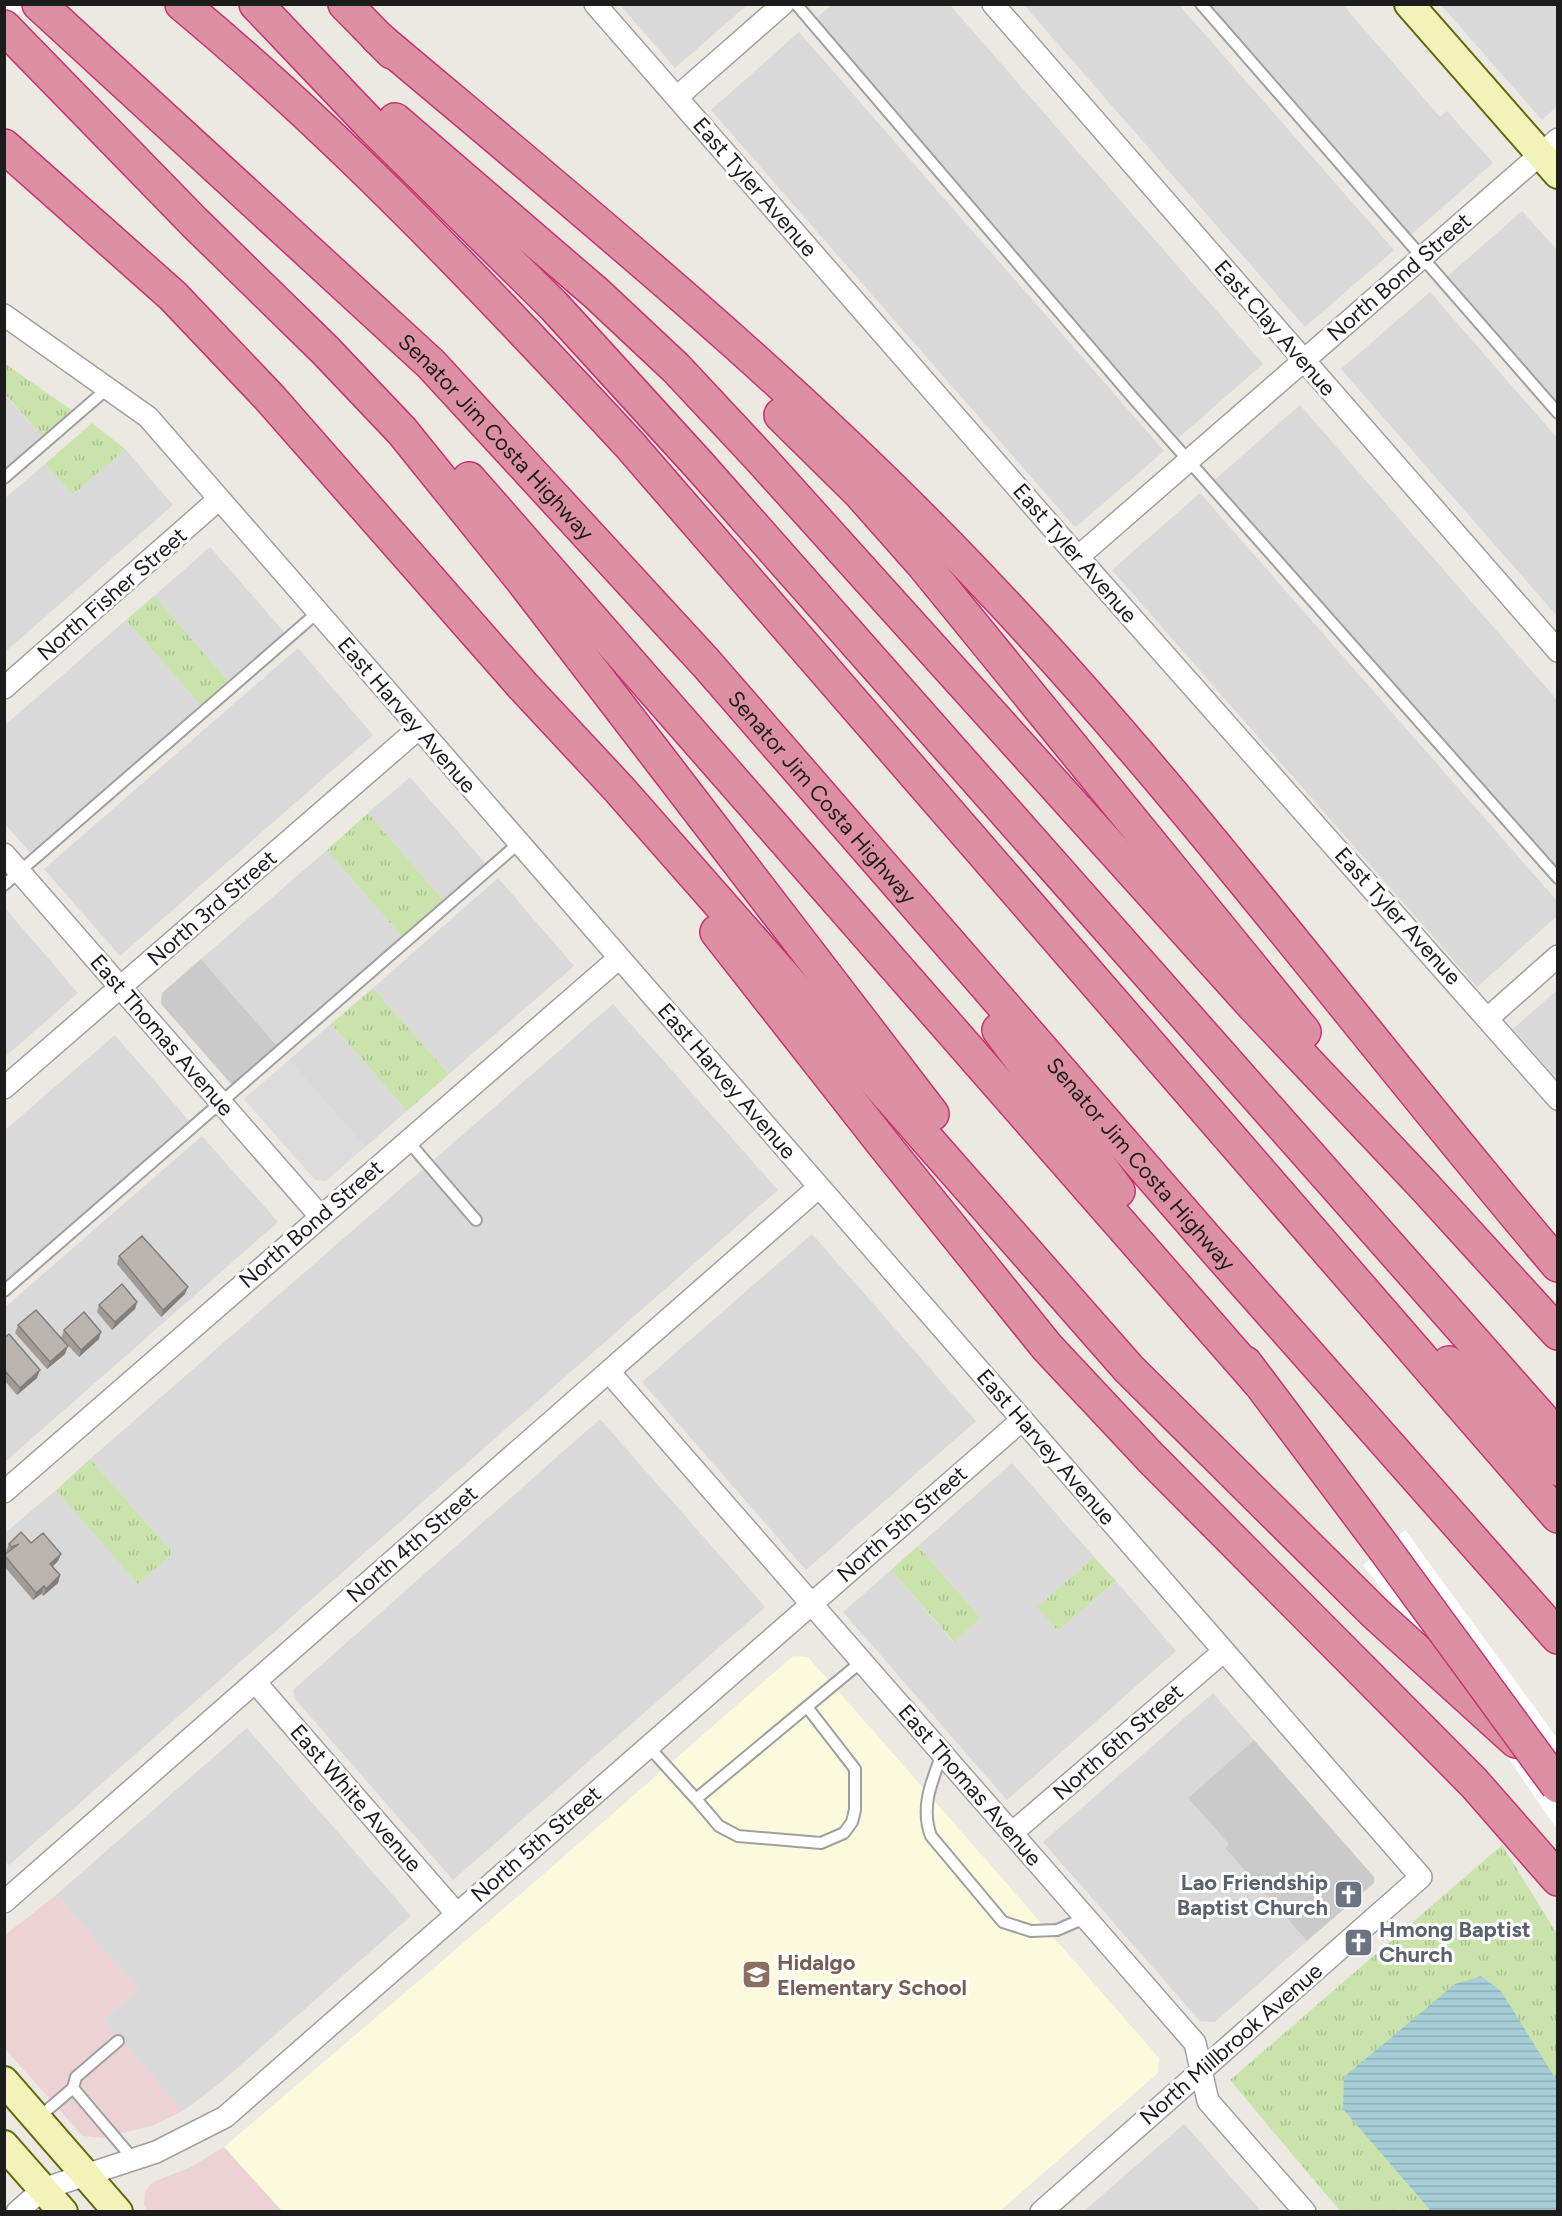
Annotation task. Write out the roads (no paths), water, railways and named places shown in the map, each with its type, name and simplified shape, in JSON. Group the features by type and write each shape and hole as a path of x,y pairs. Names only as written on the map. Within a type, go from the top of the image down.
{"highway":[{"name":"Senator Jim Costa Highway","path":"39,4 431,364 706,663 1557,1637"},
{"path":"182,4 330,133 503,309 629,444 1557,1516"},
{"path":"345,4 503,159 779,413 860,493 922,563 1266,982 1425,1187"},
{"path":"261,9 494,203 596,293 676,368 761,459 1252,1004 1425,1187 1557,1333"},
{"path":"261,9 373,127 554,306 699,465 1557,1437"},
{"path":"4,27 226,227 315,315 425,430 1258,1381"},
{"path":"4,27 353,379 424,457 523,581 994,1192 1251,1490"},
{"path":"376,36 602,227 739,347 939,535 999,597 1139,755 1557,1265"},
{"path":"4,146 122,249 221,345 523,686 619,789 1129,1369 1376,1614 1557,1778"},
{"path":"523,686 892,1155 1047,1347 1126,1432 1474,1783 1557,1879"},
{"path":"850,828 1384,1548 1557,1786"},
{"path":"1302,1219 1557,1469"}],"main road":[{"path":"1409,4 1552,156"},
{"path":"4,2081 118,2211"},
{"path":"4,2145 63,2211"}],"street":[{"name":"East Tyler Avenue","path":"595,4 1078,557 1488,1018 1557,1099"},
{"path":"677,97 783,4"},
{"name":"East Clay Avenue","path":"993,4 1557,651"},
{"name":"North Bond Street","path":"1078,557 1421,258 1552,156"},
{"name":"East Harvey Avenue","path":"4,315 148,417 1421,1877"},
{"name":"North Fisher Street","path":"4,688 219,499"},
{"name":"North 3rd Street","path":"4,1088 419,728"},
{"name":"East Thomas Avenue","path":"4,854 12,878 120,987 320,1216"},
{"path":"1488,1018 1557,956"},
{"name":"North Bond Street","path":"4,1492 407,1140 620,958"},
{"name":"North 4th Street","path":"4,1902 819,1187"},
{"name":"East Thomas Avenue","path":"609,1372 1195,2043 1208,2101 1305,2211"},
{"name":"North 5th Street","path":"17,2211 44,2189 134,2160 183,2140 225,2117 1022,1420"},
{"name":"North 6th Street","path":"1012,1833 1224,1651"},
{"name":"East White Avenue","path":"255,1682 456,1913"},
{"name":"North Millbrook Avenue","path":"1041,2211 1421,1877"}],"lane":[{"path":"796,4 1189,460 1557,878"},
{"path":"1201,4 1557,413"},
{"path":"4,478 108,388"},
{"path":"12,878 318,612"},
{"path":"4,1291 519,843"},
{"path":"407,1140 476,1220"},
{"path":"696,1799 861,1662"},
{"path":"648,1746 719,1826 738,1836 820,1843 844,1833 852,1822 855,1810 855,1769 807,1707"},
{"path":"942,1754 928,1790 927,1827 931,1836 1003,1922 1031,1931 1057,1930 1085,1918"},
{"path":"38,2119 73,2088 76,2077 118,2041"},
{"path":"73,2088 134,2160"}],"water":[{"path":"1481,1976 1501,1991 1557,2081 1557,2211 1431,2211 1343,2109 1344,2077 1455,1984"}],"place":[{"name":"Lao Friendship Baptist Church","path":"1349,1895"},
{"name":"Hmong Baptist Church","path":"1358,1942"},
{"name":"Hidalgo Elementary School","path":"756,1975"}]}
